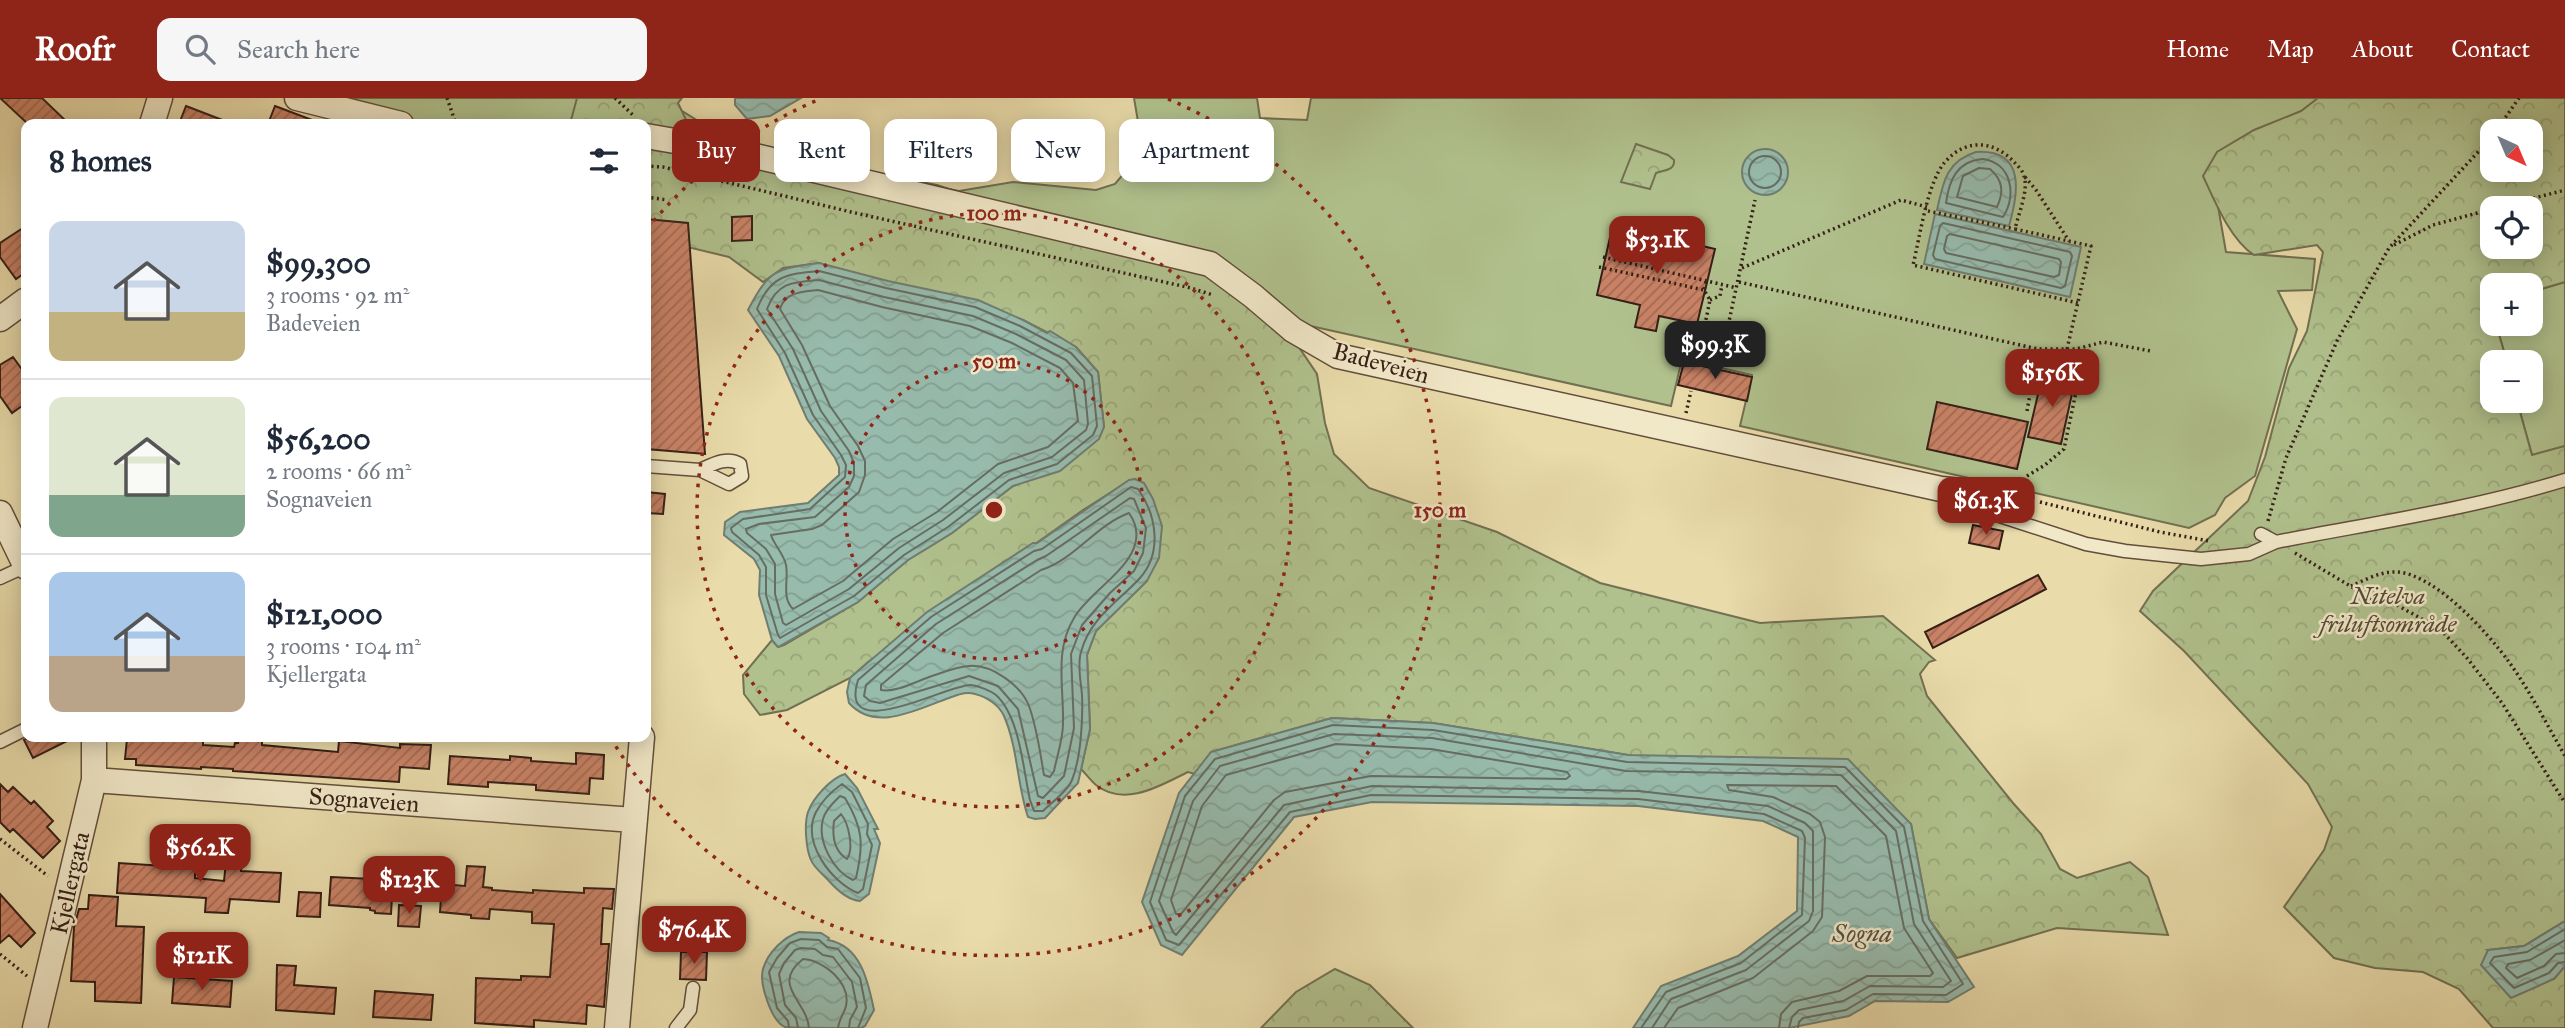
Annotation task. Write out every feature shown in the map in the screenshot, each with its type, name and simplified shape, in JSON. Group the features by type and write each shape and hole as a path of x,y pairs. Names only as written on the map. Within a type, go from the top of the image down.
{"street":[{"path":"154,119 160,98"},
{"path":"297,98 381,119"},
{"name":"Badeveien","path":"651,131 1210,264 1293,330 1338,356 1941,489 1982,492 2022,487"},
{"path":"0,318 21,303"},
{"path":"0,513 21,556"},
{"name":"Kjellergata","path":"35,1028 94,780 94,742"},
{"path":"617,1028 642,742"},
{"name":"Sognaveien","path":"94,780 634,820"}],"lane":[{"path":"651,466 700,470"},
{"path":"1982,492 2000,516 2086,544 2201,559 2249,554 2276,542 2526,492 2565,480"},
{"path":"2262,534 2276,542"},
{"path":"0,578 21,568"},
{"path":"0,742 21,732"},
{"path":"676,1028 690,1010 693,988"}],"path":[{"path":"447,98 454,119"},
{"path":"615,98 634,119"},
{"path":"2504,119 2519,98"},
{"path":"2069,241 2036,190 2007,154 1984,144 1969,145 1958,150 1944,163 1934,180 1913,265 2078,303"},
{"path":"2262,534 2268,522 2286,458 2326,364 2389,248 2480,150"},
{"path":"651,166 1191,288 1216,296"},
{"path":"2015,229 2025,177"},
{"path":"2543,196 2565,190"},
{"path":"651,198 667,200"},
{"path":"1719,368 1755,200"},
{"path":"1742,268 1901,200 1927,209 2091,246 2067,349"},
{"path":"2389,248 2433,225 2480,213"},
{"path":"1604,257 1737,288"},
{"path":"1599,267 1704,290"},
{"path":"1696,363 1710,300 1704,290 1706,281"},
{"path":"1739,282 2038,349 2077,349 2103,342 2151,351"},
{"path":"1710,300 1720,296 1722,285"},
{"path":"1706,323 1728,328"},
{"path":"2026,411 2038,349"},
{"path":"2077,349 2081,368 2064,449 2022,487 2160,532 2216,542"},
{"path":"1699,353 1721,358"},
{"path":"2311,563 2372,599 2395,604 2440,629 2502,702 2565,803"},
{"path":"2351,586 2375,576 2396,572 2413,575 2437,589 2475,623 2510,663 2565,756"},
{"path":"0,839 58,883 69,886"},
{"path":"0,954 29,977 46,981"}],"green space":[{"path":"346,98 661,98 695,119 672,119 672,132 651,126 651,119 344,119"},
{"path":"577,98 682,98 678,103 686,119 672,119 672,182 760,182 760,151 774,154 774,182 870,182 870,172 884,175 884,182 921,182 937,185 1040,219 1178,255 1290,334 1317,374 1325,423 1334,454 1369,488 1497,532 1600,583 1760,623 1883,616 1935,660 1929,662 1920,674 1927,696 2041,834 2060,869 2077,878 2130,862 2148,877 2168,935 2057,928 1957,958 1929,919 1911,824 1628,755 1433,723 1332,718 1211,752 1195,774 1188,772 1143,792 1107,792 1081,769 1090,729 1087,655 1096,631 1147,581 1135,479 1083,510 868,662 850,678 787,710 760,715 744,694 743,675 772,640 778,647 784,645 858,602 908,560 952,533 1013,486 1034,478 1104,427 1098,372 1076,347 1023,320 819,263 783,268 763,282 729,257 651,238 651,119 571,119"},
{"path":"1134,98 1257,98 1260,118 1307,120 1311,98 2337,98 2211,166 2226,252 2315,259 2312,290 2278,291 2297,329 2255,476 2225,498 2215,515 2189,528 1740,426 1752,375 1682,359 1671,406 1297,323 836,182 870,182 870,173 884,176 884,182 914,182 959,191 1013,182 1096,190 1115,184 1119,179 1119,182 1274,182 1274,119 1138,119"},
{"name":"Nitelva friluftsområde","path":"2318,98 2565,98 2565,282 2543,288 2543,273 2480,273 2480,336 2499,336 2504,350 2480,350 2480,413 2520,413 2532,455 2565,446 2565,921 2524,946 2488,950 2554,979 2565,966 2565,1028 2493,1028 2459,989 2423,972 2375,968 2334,958 2284,907 2324,850 2332,827 2308,784 2184,651 2140,611 2153,591 2248,501 2265,457 2289,368 2307,331 2323,252 2317,245 2254,255 2231,230 2203,176 2217,152 2254,130 2301,111"},
{"path":"1636,144 1668,155 1674,160 1671,168 1656,173 1650,189 1621,182"},
{"path":"760,152 774,154 774,163 760,159"},
{"path":"2565,282 2565,446 2532,455 2520,413 2543,413 2543,350 2504,350 2499,336 2543,336 2543,288"},
{"path":"1335,969 1370,985 1413,1028 1261,1028 1296,992"}],"water":[{"path":"735,98 801,98 770,116 747,119 735,105"},
{"path":"1765,149 1781,156 1788,172 1781,188 1765,195 1749,188 1742,172 1749,156"},
{"path":"1976,152 1992,153 2004,158 2011,166 2016,188 2009,226 1937,210 1944,182 1952,167"},
{"path":"1935,214 2081,247 2070,297 1924,264"},
{"path":"819,263 978,300 1047,333 1050,331 1076,347 1098,372 1104,427 1099,439 1060,471 1013,486 952,533 908,560 858,602 778,647 772,640 759,595 760,570 754,559 724,535 725,522 740,512 808,503 839,475 835,458 807,419 779,356 748,310 768,279 775,274 792,267"},
{"path":"1135,479 1144,483 1153,499 1162,526 1159,558 1147,581 1096,631 1087,655 1090,729 1078,783 1045,818 1028,817 1009,728 1002,712 988,699 965,693 884,718 860,712 849,703 847,692 850,678 927,612 1033,543 1037,543 1129,480"},
{"name":"Sogna","path":"1332,718 1433,723 1628,755 1848,759 1911,824 1929,919 1974,987 1948,1002 1875,1001 1849,1016 1789,1028 1633,1028 1661,986 1738,956 1797,911 1798,837 1763,821 1638,806 1372,802 1294,817 1182,955 1161,945 1142,902 1179,793 1211,752"},
{"path":"845,774 857,788 878,829 874,829 880,843 869,894 860,901 843,894 817,869 809,855 807,843 806,823 810,807 828,784"},
{"path":"2565,921 2565,966 2554,979 2511,998 2481,965 2488,950 2524,946"},
{"path":"799,932 821,933 829,938 828,940 848,949 855,957 866,977 874,1010 865,1026 785,1027 775,1017 765,992 763,969 777,946"}],"building":[{"path":"0,98 42,98 64,119 23,119"},
{"path":"186,106 220,119 181,119"},
{"path":"275,106 309,119 270,119"},
{"path":"752,216 752,240 732,241 732,217"},
{"path":"651,219 688,223 705,454 651,449"},
{"path":"1659,220 1680,225 1677,240 1715,249 1697,324 1659,316 1656,331 1635,327 1640,305 1597,295 1611,233 1655,242"},
{"path":"21,229 21,276 16,279 0,257 0,243"},
{"path":"13,357 21,368 21,407 12,413 0,396 0,365"},
{"path":"1684,362 1752,377 1747,401 1678,385"},
{"path":"2043,373 2075,380 2061,444 2028,437"},
{"path":"1937,402 2028,422 2017,469 1927,449"},
{"path":"651,493 665,494 663,514 651,513"},
{"path":"1973,525 2003,531 1999,549 1969,543"},
{"path":"2038,575 2046,589 1933,648 1925,632"},
{"path":"25,742 65,742 33,758"},
{"path":"127,742 203,742 203,745 234,747 238,742 262,742 262,745 338,752 339,742 400,748 400,744 431,745 429,769 400,767 399,782 233,769 136,765 136,759 125,759"},
{"path":"576,753 604,755 603,779 590,778 589,794 536,790 536,785 488,782 488,787 448,784 450,756 510,760 510,756 531,758 531,761 576,764"},
{"path":"0,784 8,792 13,787 31,804 34,801 53,821 47,827 60,841 43,858 13,829 10,832 0,822"},
{"path":"226,862 242,863 241,871 281,873 279,902 230,899 228,913 205,912 206,898 117,893 119,863 195,868 195,878 224,881"},
{"path":"467,866 485,867 483,887 492,890 584,893 584,888 614,889 612,909 603,908 601,944 609,944 604,1007 587,1005 586,1024 534,1020 534,1027 475,1023 476,978 521,980 521,976 550,977 554,924 532,923 532,912 490,909 489,919 440,912 442,884 465,886"},
{"path":"331,877 393,880 391,914 375,913 370,908 329,905"},
{"path":"299,892 321,893 320,917 297,916"},
{"path":"0,894 35,933 21,947 9,935 0,943"},
{"path":"89,895 118,897 116,926 144,927 141,1003 95,1001 95,982 71,981 74,927 79,909 88,909"},
{"path":"399,905 421,906 419,927 398,926"},
{"path":"681,952 707,952 706,980 680,979"},
{"path":"277,965 296,966 294,985 336,988 334,1014 276,1010"},
{"path":"174,977 232,981 230,1007 172,1003"},
{"path":"375,991 433,995 431,1020 373,1017"}]}
